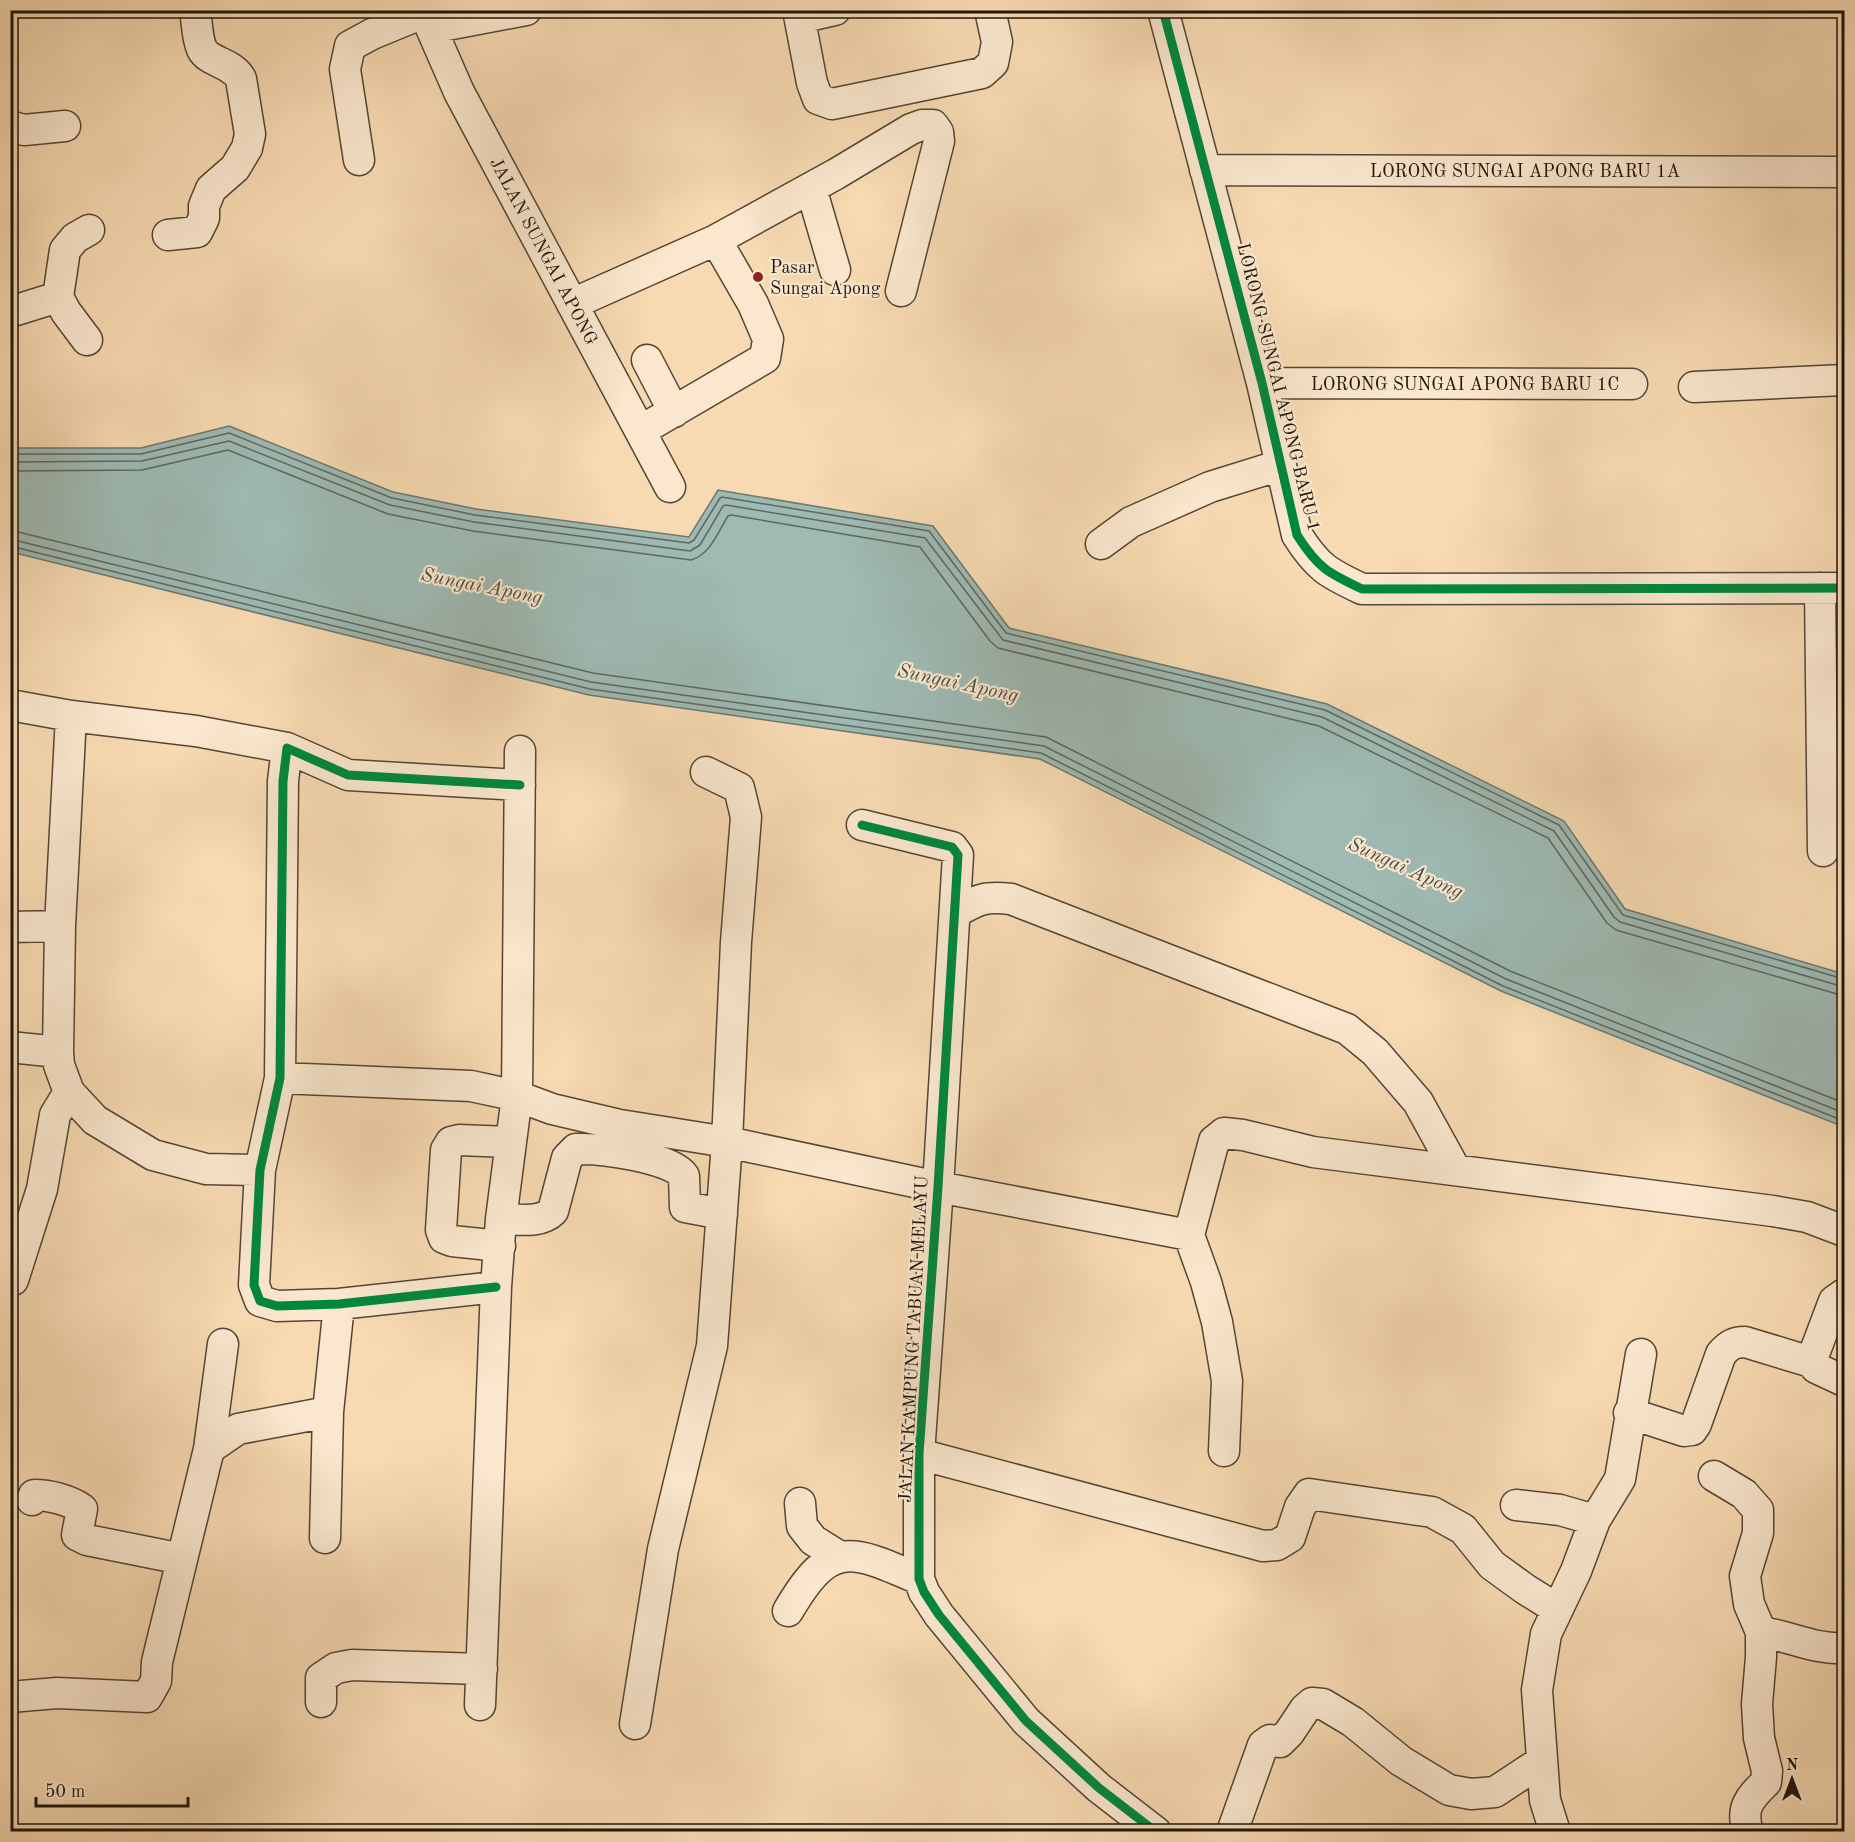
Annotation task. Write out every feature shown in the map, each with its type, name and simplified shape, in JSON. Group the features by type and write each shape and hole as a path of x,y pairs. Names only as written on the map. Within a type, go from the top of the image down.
{"street":[{"path":"168,235 197,232 204,218 204,206 211,189 235,168 247,148 250,134 241,79 236,71 208,56 202,49 195,10"},
{"path":"359,160 345,69 350,46 372,34 429,16 526,10"},
{"path":"835,10 799,14 812,83 818,99 832,104 982,73 993,63 997,42 990,10"},
{"name":"LORONG SUNGAI APONG BARU 1","path":"1163,10 1262,383 1297,535 1311,556 1331,574 1362,589 1832,588"},
{"name":"JALAN SUNGAI APONG","path":"429,16 459,92 670,487"},
{"path":"572,304 716,240 811,188 911,129 922,125 933,125 938,132 939,141 901,291"},
{"path":"10,126 24,130 65,126"},
{"name":"LORONG SUNGAI APONG BARU 1A","path":"1205,170 1845,172"},
{"path":"811,188 835,270"},
{"path":"87,340 58,297 65,250 75,238 89,230"},
{"path":"640,430 765,358 768,339 753,304 716,240"},
{"path":"10,312 58,297"},
{"path":"646,360 674,412"},
{"path":"1694,387 1845,380"},
{"name":"LORONG SUNGAI APONG BARU 1C","path":"1262,383 1632,384"},
{"path":"1101,544 1131,522 1210,487 1281,465"},
{"path":"1823,851 1833,787 1832,588"},
{"path":"10,705 71,716 196,731 287,748 348,775 520,785"},
{"path":"71,716 60,926 58,1052 59,1065 69,1092 94,1120 153,1155 206,1169 260,1170"},
{"path":"287,748 283,781 280,1078 260,1170 254,1285 260,1301 276,1306 339,1304 496,1287"},
{"path":"480,1705 496,1287 500,1232 517,1096 520,751"},
{"path":"635,1725 663,1549 712,1346 722,1214 736,942 746,817 739,789 706,772"},
{"name":"JALAN KAMPUNG TABUAN MELAYU","path":"862,825 952,847 958,855 919,1454 919,1579 924,1592 939,1615 1026,1721 1149,1830"},
{"path":"956,912 973,902 990,897 1011,899 1347,1029 1375,1052 1418,1102 1455,1169"},
{"path":"10,927 60,926"},
{"path":"10,1047 58,1052"},
{"path":"280,1078 471,1086 517,1096 619,1138 673,1166 684,1176 686,1207 722,1214"},
{"path":"13,1280 42,1189 55,1115 69,1092"},
{"path":"1224,1451 1227,1381 1219,1332 1206,1282 1189,1235 1214,1141 1224,1133 1242,1135 1313,1152 1773,1211 1807,1217 1845,1231"},
{"path":"510,1142 459,1140 451,1142 446,1150 441,1230 444,1238 452,1241 500,1232 547,1217 553,1211 567,1158 576,1149 619,1138 727,1142 938,1187 1189,1235"},
{"path":"1811,1362 1834,1301 1845,1294"},
{"path":"325,1538 328,1412 339,1304"},
{"path":"1629,1413 1684,1431 1692,1430 1721,1354 1735,1342 1745,1342 1811,1362 1816,1368 1845,1381"},
{"path":"10,1697 57,1693 147,1697 156,1682 158,1662 209,1449 223,1344"},
{"path":"1555,1832 1545,1800 1537,1690 1546,1634 1576,1571 1595,1520 1620,1479 1629,1413 1641,1354"},
{"path":"209,1449 238,1429 328,1412"},
{"path":"919,1454 1263,1546 1277,1545 1290,1537 1300,1507 1310,1494 1432,1512 1463,1529 1492,1565 1557,1609"},
{"path":"1714,1476 1744,1494 1758,1510 1758,1533 1745,1576 1749,1604 1761,1632 1757,1704 1759,1738 1767,1771 1766,1782 1751,1796 1745,1811 1748,1832"},
{"path":"32,1500 34,1495 45,1495 76,1504 82,1509 77,1535 87,1540 183,1559"},
{"path":"800,1503 802,1526 813,1540 840,1557"},
{"path":"1516,1505 1560,1510 1595,1520"},
{"path":"788,1611 804,1585 819,1567 840,1557 869,1558 919,1579"},
{"path":"1761,1632 1779,1634 1832,1649 1844,1648"},
{"path":"321,1702 321,1678 336,1668 352,1665 483,1669"},
{"path":"1232,1832 1263,1745 1270,1740 1280,1742 1312,1703 1323,1704 1353,1722 1401,1761 1449,1790 1471,1794 1495,1792 1542,1761"}],"water":[{"name":"Sungai Apong","path":"229,426 393,492 476,509 689,537 718,490 933,526 1009,628 1327,704 1564,821 1625,909 1844,974 1844,1127 1501,991 1040,759 589,695 11,552 11,448 141,448"}],"cycle path":[{"path":"1163,10 1262,383 1297,535 1311,555 1325,568 1362,589 1844,588"},
{"path":"496,1287 339,1304 277,1306 260,1301 254,1285 260,1170 280,1078 283,781 287,748 348,775 520,785"},
{"path":"862,825 952,847 958,855 919,1454 919,1579 924,1592 939,1615 1026,1721 1099,1788 1156,1832"}],"place":[{"name":"Pasar Sungai Apong","path":"758,277"}]}
